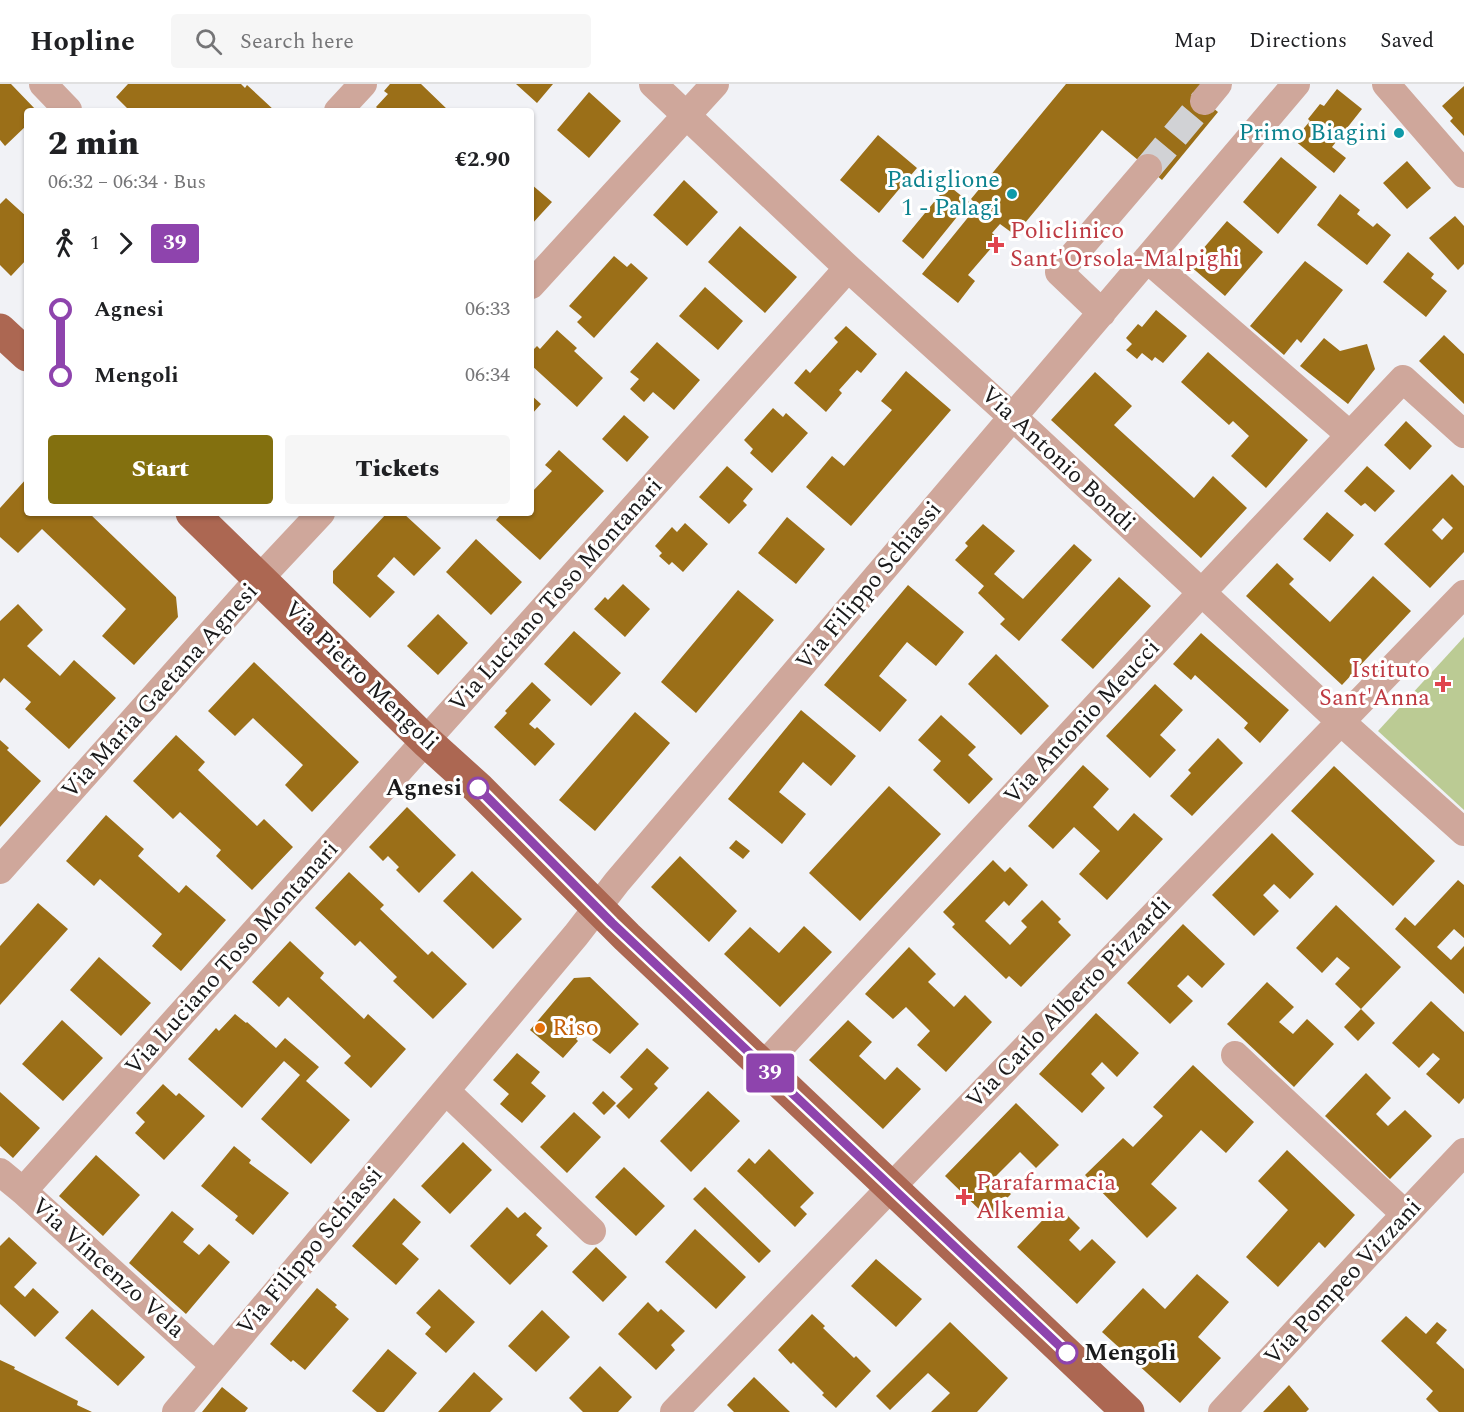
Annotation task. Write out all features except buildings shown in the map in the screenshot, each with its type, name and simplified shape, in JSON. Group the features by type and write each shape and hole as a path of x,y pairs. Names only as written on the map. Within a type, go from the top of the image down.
{"main road":[{"path":"0,330 24,352"},
{"name":"Via Pietro Mengoli","path":"195,516 426,741 478,788 598,909 1128,1412"}],"street":[{"path":"43,84 66,108"},
{"path":"341,108 363,84"},
{"name":"Via Antonio Bondi","path":"653,84 848,268 1464,832"},
{"path":"534,282 716,84"},
{"name":"Via Filippo Schiassi","path":"176,1412 598,909 617,882 1296,84"},
{"path":"1386,84 1464,174"},
{"path":"1102,313 1059,272 1148,168"},
{"path":"1147,259 1350,435"},
{"name":"Via Luciano Toso Montanari","path":"23,1191 848,268"},
{"name":"Via Antonio Meucci","path":"763,1066 1202,592 1403,379 1464,435"},
{"name":"Via Maria Gaetana Agnesi","path":"0,870 260,578 318,516"},
{"name":"Via Carlo Alberto Pizzardi","path":"674,1412 1464,594"},
{"path":"1234,1055 1406,1214"},
{"path":"446,1091 592,1231"},
{"name":"Via Pompeo Vizzani","path":"1222,1412 1464,1152"},
{"name":"Via Vincenzo Vela","path":"0,1172 214,1365"}],"green space":[{"name":"Istituto Sant'Anna","path":"1464,637 1464,810 1378,731"}],"tunnel":[{"path":"1148,168 1204,101"}],"bus line":[{"name":"39","path":"478,788 612,923 1067,1353"}],"place":[{"name":"Primo Biagini","path":"1399,133"},
{"name":"Padiglione 1 - Palagi","path":"1012,194"},
{"name":"Policlinico Sant'Orsola-Malpighi","path":"996,245"},
{"name":"Istituto Sant'Anna","path":"1443,684"},
{"name":"Agnesi","path":"478,788"},
{"name":"Riso","path":"540,1028"},
{"name":"Parafarmacia Alkemia","path":"964,1197"},
{"name":"Mengoli","path":"1067,1353"}]}
